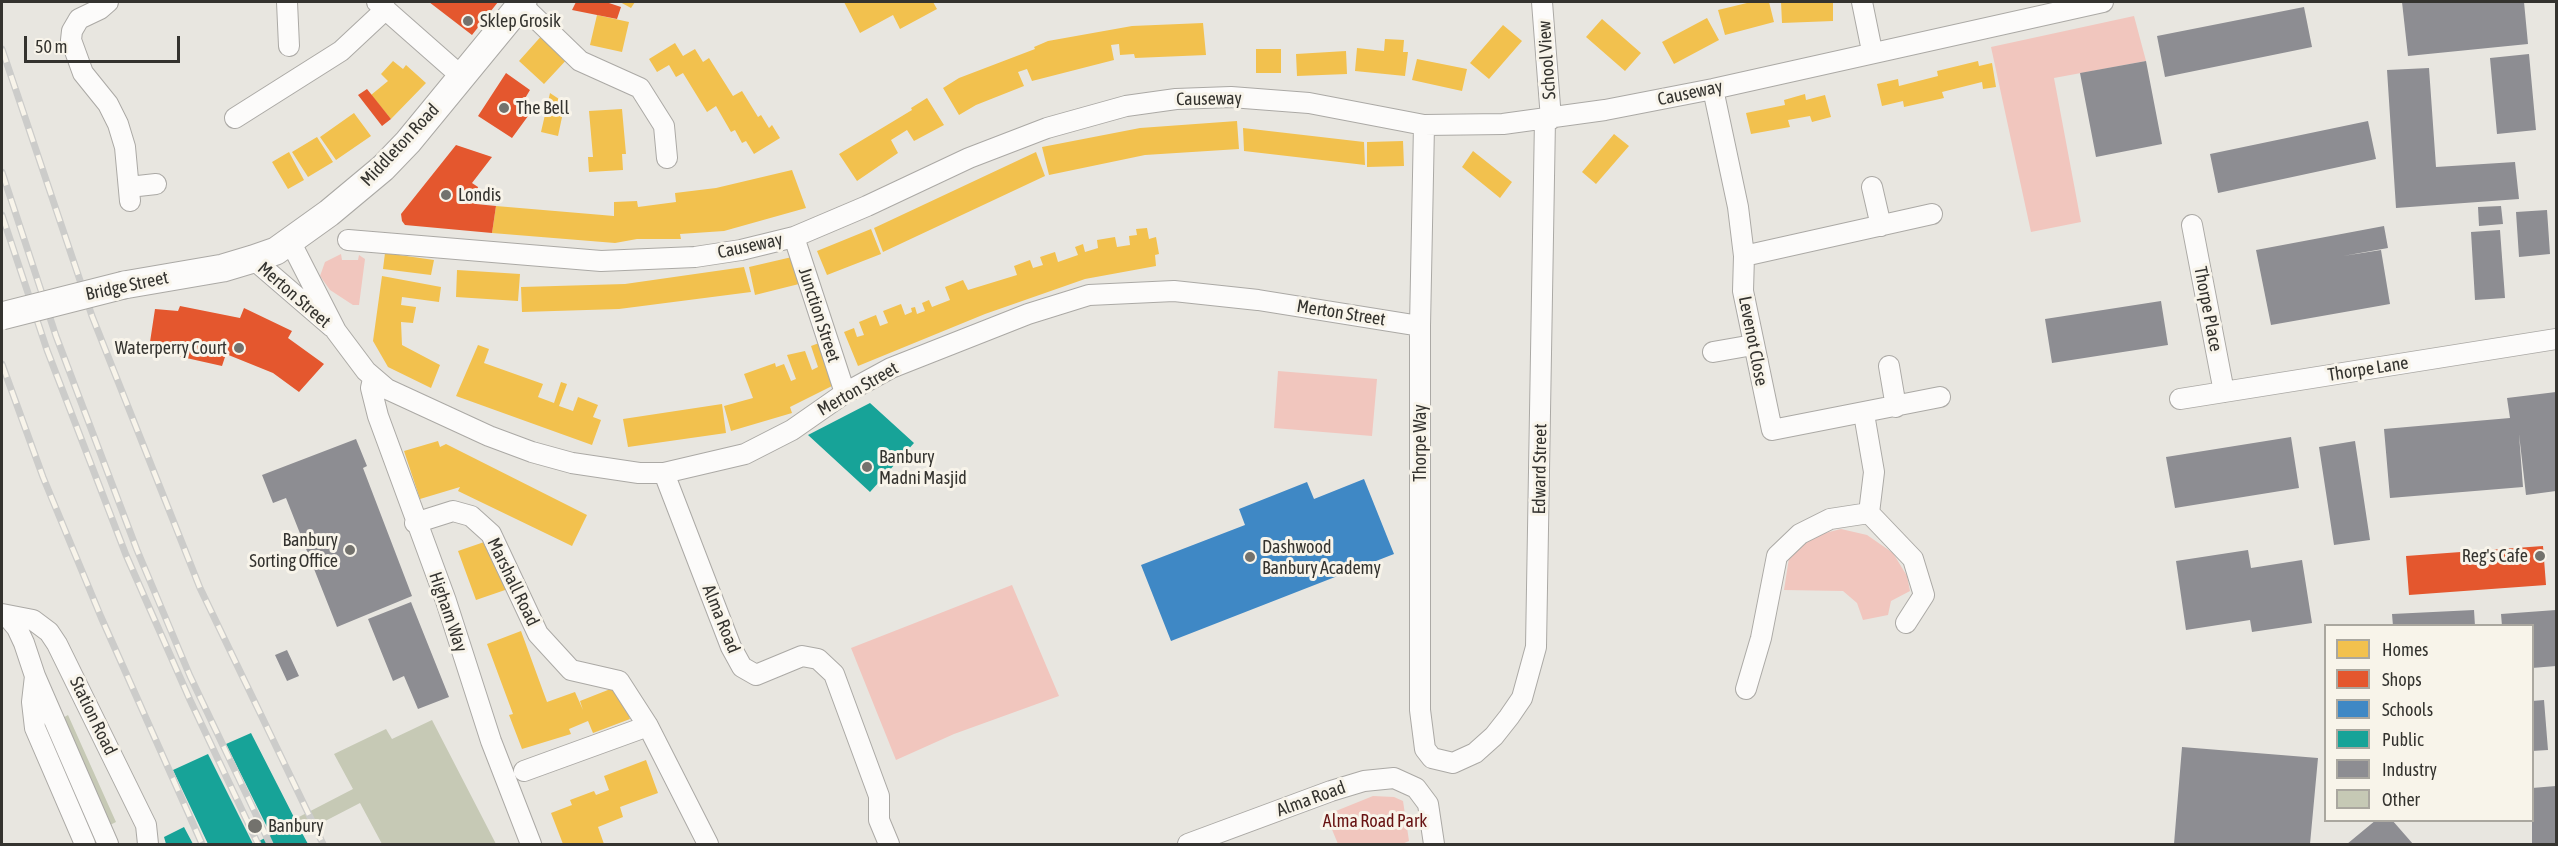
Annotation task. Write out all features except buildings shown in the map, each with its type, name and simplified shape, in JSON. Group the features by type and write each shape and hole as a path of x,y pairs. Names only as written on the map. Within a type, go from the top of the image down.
{"street":[{"path":"108,2 100,9 79,19 72,31 71,40 83,73 108,104 118,124 125,147 130,194 156,184"},
{"path":"287,2 289,46"},
{"name":"School View","path":"1542,2 1548,119"},
{"path":"1863,2 1872,51"},
{"path":"522,3 580,61 640,88 664,126 667,158"},
{"name":"Middleton Road","path":"253,259 276,250 290,241 329,213 383,168 408,142 522,3"},
{"name":"Causeway","path":"348,240 629,262 741,250 794,237 969,158 1047,128 1129,105 1176,99 1231,97 1309,104 1424,126 1461,127 1548,119 1713,89 1872,51 2094,3"},
{"path":"235,118 341,51 381,5 461,76"},
{"name":"Levenot Close","path":"1713,89 1738,207 1744,256 1743,291 1772,430 1864,414 1940,397"},
{"name":"Edward Street","path":"1432,758 1442,762 1464,760 1494,736 1522,698 1536,647 1548,119"},
{"name":"Thorpe Way","path":"1424,126 1420,326 1420,710 1425,749 1432,758"},
{"path":"1872,187 1881,226"},
{"path":"1744,256 1932,214"},
{"name":"Thorpe Place","path":"2192,225 2224,392"},
{"name":"Junction Street","path":"794,237 844,393"},
{"name":"Merton Street","path":"290,241 336,331 373,379 405,398 532,452 607,469 664,473 745,454 792,430 844,393 918,357 1028,314 1089,295 1145,291 1194,293 1420,326"},
{"name":"Merton Street","path":"253,259 336,331"},
{"name":"Bridge Street","path":"2,316 124,285 223,268 253,259"},
{"name":"Thorpe Lane","path":"2180,399 2556,339"},
{"path":"1713,352 1753,345"},
{"path":"1889,366 1896,407"},
{"name":"Higham Way","path":"373,379 371,388 378,416 415,523 446,601 491,741 531,844"},
{"path":"1864,414 1874,472 1869,513"},
{"name":"Alma Road","path":"664,473 731,647 742,667 756,675 802,656 818,659 834,674 879,796 879,820 889,844"},
{"name":"Marshall Road","path":"415,523 453,512 471,516 491,534 538,634 571,670 619,681 648,726 708,844"},
{"path":"1869,513 1913,559 1924,595 1906,623"},
{"path":"1746,689 1761,638 1777,556 1800,534 1830,519 1869,513"},
{"name":"Station Road","path":"4,616 17,628 35,676 108,844"},
{"name":"Station Road","path":"4,616 33,620 49,632 57,644 146,825 148,844"},
{"path":"35,676 32,702 35,728 86,844"},
{"path":"524,771 648,726"},
{"name":"Alma Road","path":"1188,844 1364,781 1394,778 1416,788 1428,804 1434,844"}],"green space":[{"path":"2134,16 2146,61 2054,78 2081,222 2031,232 1991,47"},
{"path":"341,254 342,260 358,260 359,255 365,259 359,305 353,305 330,290 320,276 325,262"},
{"path":"1278,371 1377,379 1372,436 1274,428"},
{"path":"1841,529 1867,535 1893,553 1907,576 1910,591 1891,601 1888,615 1863,620 1857,603 1843,591 1784,590 1789,558 1813,536"},
{"path":"1012,585 1059,696 954,734 896,760 851,648"},
{"name":"Alma Road Park","path":"1373,796 1394,797 1403,801 1409,841 1402,844 1338,844 1326,815"}],"railway":[{"path":"2,49 92,316 200,588 323,844"},
{"path":"2,172 56,336 137,550 190,676 270,844"},
{"path":"2,215 47,350 126,555 190,700 258,844"},
{"path":"2,364 43,477 101,617 202,844"}],"place":[{"name":"Sklep Grosik","path":"468,21"},
{"name":"The Bell","path":"504,108"},
{"name":"Londis","path":"446,195"},
{"name":"Waterperry Court","path":"239,348"},
{"name":"Banbury Madni Masjid","path":"867,467"},
{"name":"Banbury Sorting Office","path":"350,550"},
{"name":"Reg's Cafe","path":"2540,556"},
{"name":"Dashwood Banbury Academy","path":"1250,557"},
{"name":"Banbury","path":"255,826"}]}
